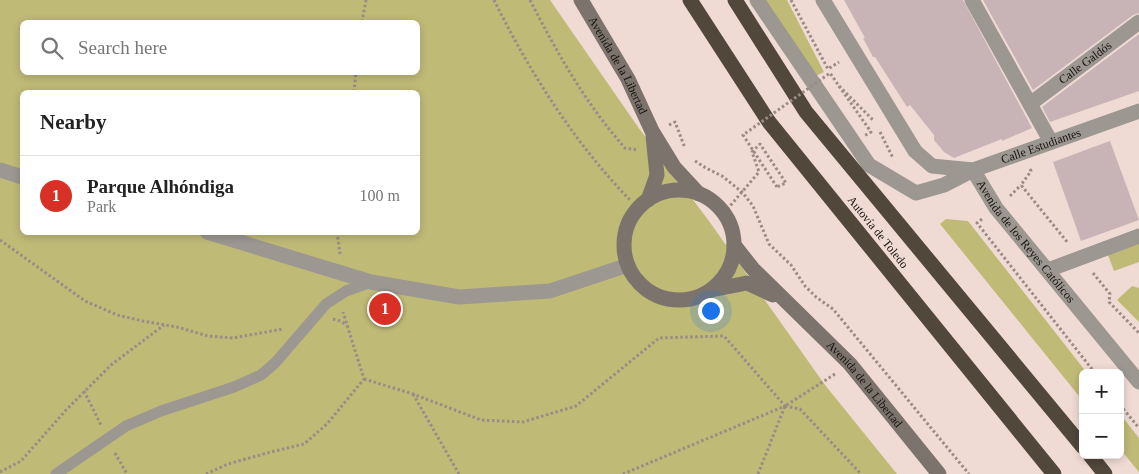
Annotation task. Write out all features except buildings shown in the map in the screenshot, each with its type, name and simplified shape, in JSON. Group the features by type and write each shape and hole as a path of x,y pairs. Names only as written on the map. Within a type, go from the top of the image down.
{"highway":[{"name":"Autovía de Toledo","path":"690,0 769,122 1054,474"},
{"name":"Autovía de Toledo","path":"735,0 806,112 1079,442"},
{"path":"1093,459 1105,474"}],"street":[{"name":"Avenida de la Libertad","path":"581,0 628,80 652,131 674,167 699,194"},
{"name":"Calle Estudiantes","path":"758,0 869,165 916,193 944,185 972,170 1139,111"},
{"name":"Avenida de los Reyes Católicos","path":"823,0 915,151 932,166 972,170 996,208 1139,382"},
{"path":"972,0 1051,142"},
{"name":"Calle Galdós","path":"1030,104 1139,22"},
{"name":"Avenida de la Libertad","path":"643,204 657,175 652,131"},
{"path":"0,170 20,176"},
{"path":"682,190 699,194 713,202 724,213 732,228 734,245 732,262 723,278 711,290 696,298 679,300 663,298 648,291 636,280 628,265 624,247 626,229 643,204 664,192 682,190"},
{"path":"217,235 371,282 459,297 550,290 628,265"},
{"path":"1048,270 1139,236"},
{"name":"Avenida de la Libertad","path":"734,245 753,269 850,364 939,474"},
{"name":"Avenida de la Libertad","path":"711,290 748,283 784,300"}],"lane":[{"path":"56,474 126,426 161,410 261,376 275,363 326,304 346,291 371,282"}],"path":[{"path":"362,20 366,0"},
{"path":"494,0 515,43 539,83 605,175 643,204"},
{"path":"530,0 571,76 606,127 625,148 636,151 641,149 639,136 675,122 687,152"},
{"path":"791,0 828,69 855,52"},
{"path":"724,213 759,172 752,152 756,148 760,144 786,183 777,187 753,150 748,143 744,135 830,74 870,132 864,136"},
{"path":"354,90 356,75"},
{"path":"839,85 874,121"},
{"path":"878,129 894,160 915,151"},
{"path":"691,156 706,168 722,176 742,192 753,206 770,244 792,265 805,286 816,297 833,309 969,474"},
{"path":"996,208 977,222 1092,369"},
{"path":"0,240 85,301 117,315 208,336 233,338 308,324"},
{"path":"346,291 343,314 364,379"},
{"path":"0,472 21,461 67,409 111,365 164,325"},
{"path":"364,379 413,394 481,420 523,422 576,406 659,338 724,336 785,406 800,409 860,474"},
{"path":"623,474 785,406 850,364"},
{"path":"206,474 228,464 304,444 327,424 364,379"},
{"path":"413,394 459,474"},
{"path":"758,474 785,406"},
{"path":"1124,410 1139,428"}],"shaded area":[{"path":"0,0 550,0 638,127 709,221 825,385 897,474 0,474"},
{"path":"765,0 787,0 824,72 816,76"},
{"path":"946,219 968,221 1084,369 1079,369 1079,396 940,224"},
{"path":"1139,243 1139,262 1114,271 1108,255"},
{"path":"1132,286 1139,288 1139,322 1117,300"},
{"path":"1124,419 1139,438 1139,472 1124,454"}],"place":[{"name":"Parque Alhóndiga","path":"385,309"}]}
